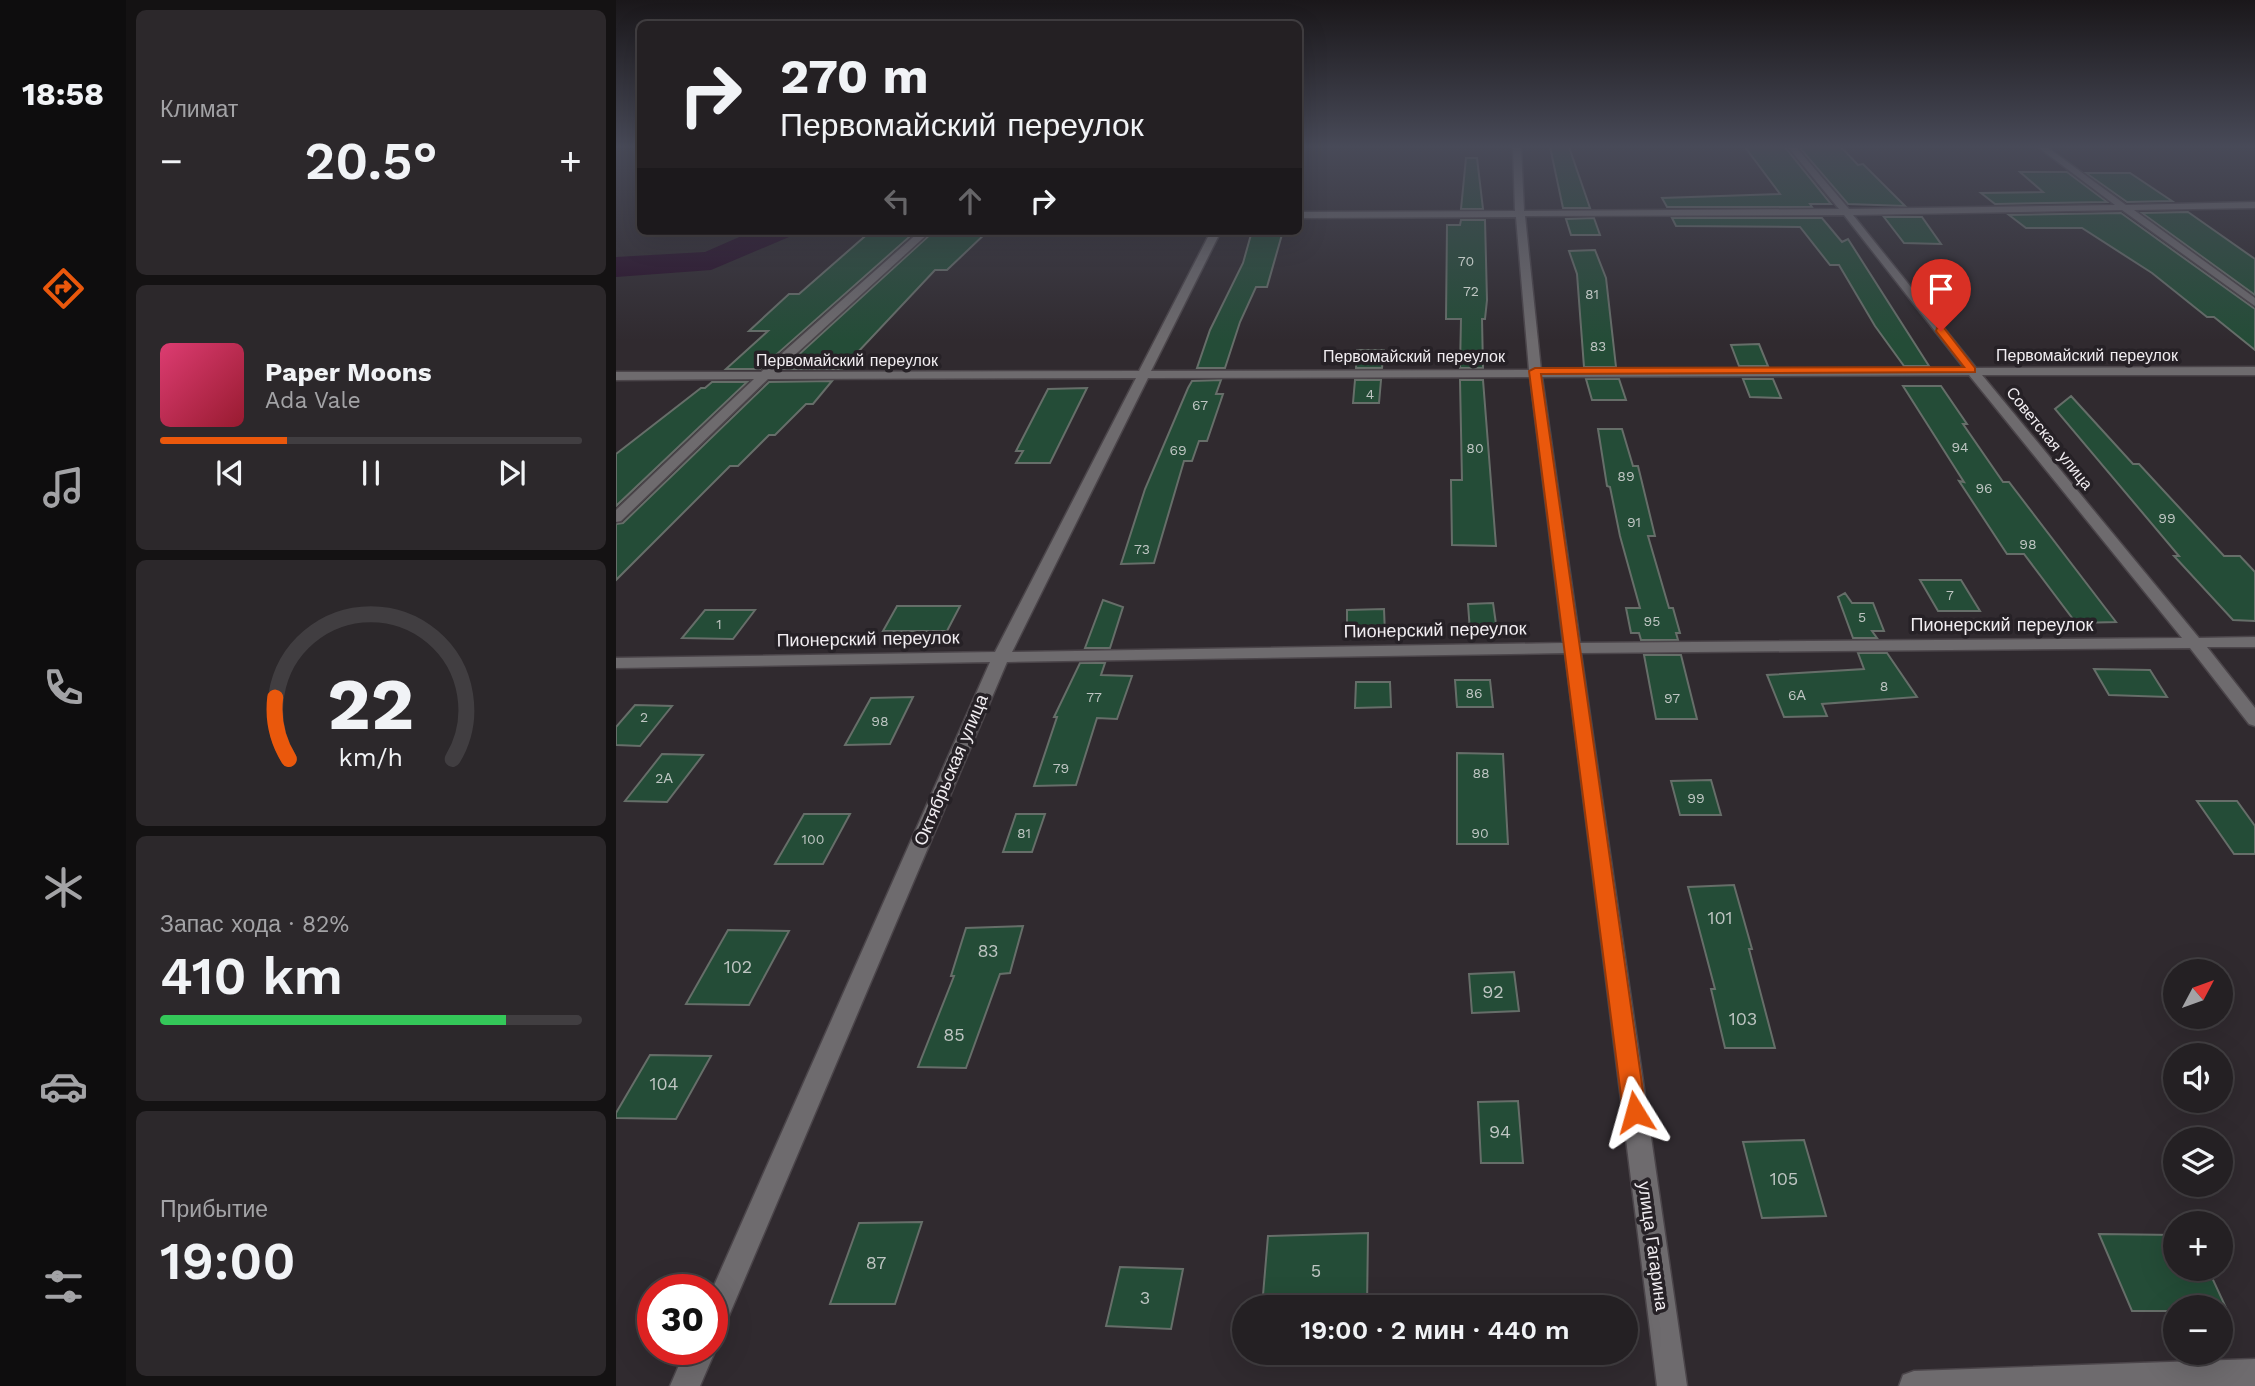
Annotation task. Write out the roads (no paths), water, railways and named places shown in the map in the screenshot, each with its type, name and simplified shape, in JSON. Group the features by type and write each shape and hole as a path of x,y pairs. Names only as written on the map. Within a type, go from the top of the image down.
{"street":[{"name":"Советская улица","path":"1848,212 1972,370 2196,643 2255,720"},
{"path":"1302,215 1863,212"},
{"path":"2128,212 2255,303"},
{"name":"улица Гагарина","path":"1520,214 1535,371 1672,1386"},
{"path":"616,518 764,376 922,235"},
{"name":"Октябрьская улица","path":"728,1285 1001,656 1214,235"},
{"name":"Первомайский переулок","path":"616,376 1535,371 2255,371"},
{"name":"Пионерский переулок","path":"616,663 1571,648 2255,642"},
{"path":"685,1386 694,1365"},
{"path":"1914,1386 2255,1374"}],"waterway":[{"path":"616,267 711,261 769,235"}]}
